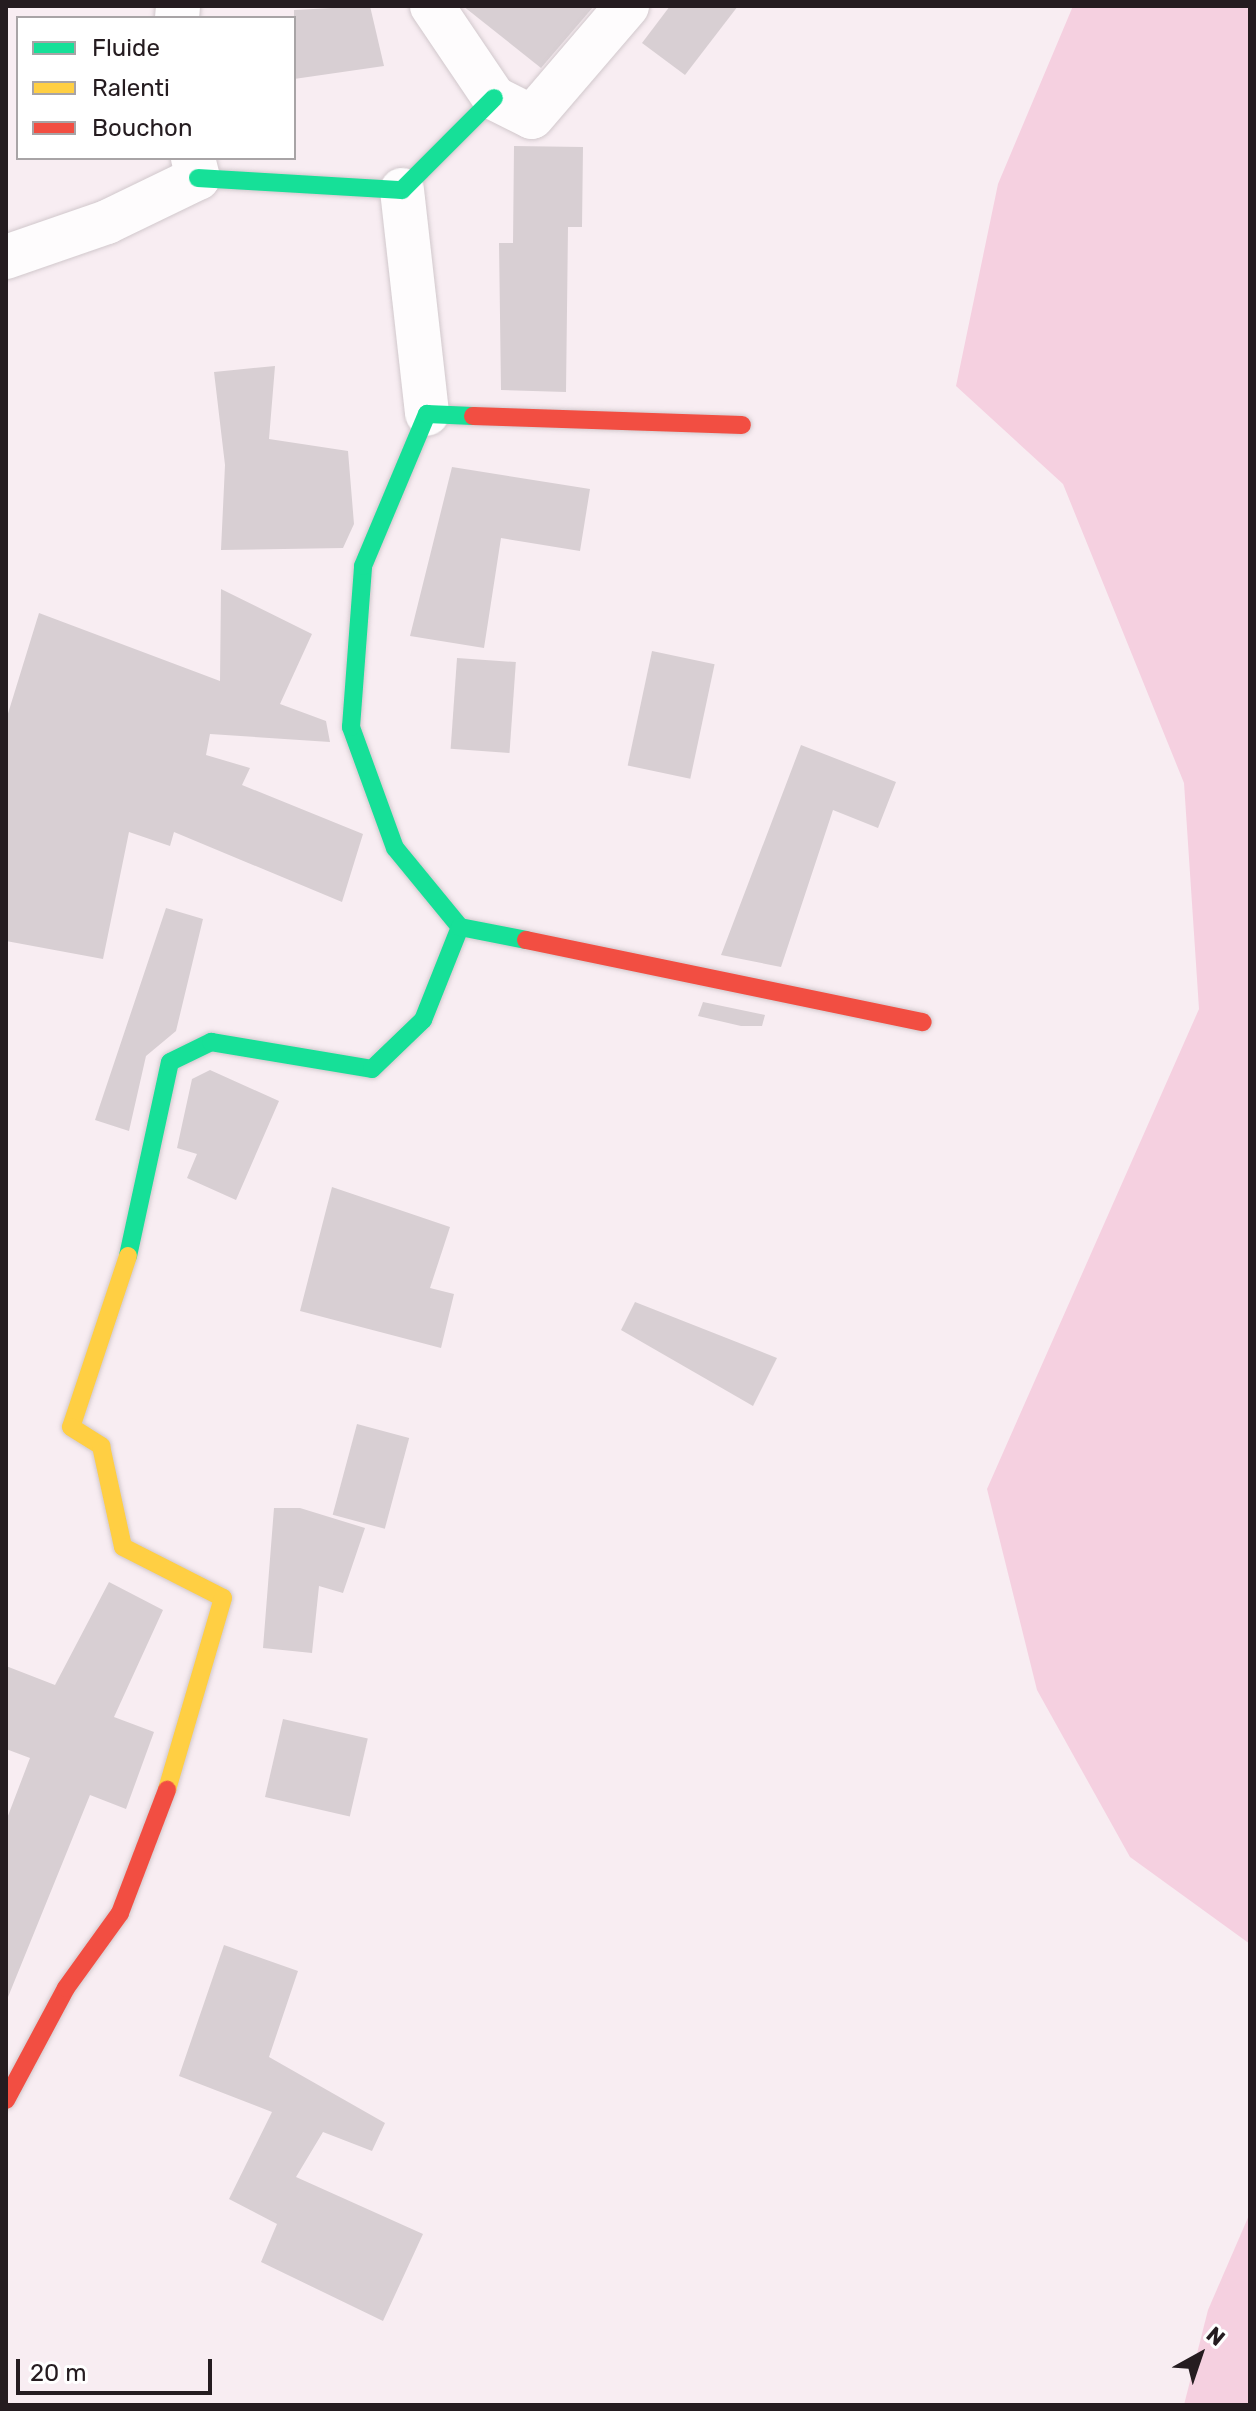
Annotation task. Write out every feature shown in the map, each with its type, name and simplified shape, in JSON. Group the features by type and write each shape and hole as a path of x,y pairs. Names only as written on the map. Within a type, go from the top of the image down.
{"street":[{"path":"432,6 494,98 532,117 627,6"},
{"path":"402,190 494,98"},
{"path":"6,257 107,222 195,168 402,190"},
{"path":"402,190 427,414 363,566 351,727 395,848 460,927 923,1022"},
{"path":"427,414 742,425"},
{"path":"6,2100 66,1988 120,1913 173,1775 223,1598 123,1547 101,1446 71,1427 120,1294 170,1062 211,1042 372,1069 423,1020 460,927"}],"shaded area":[{"path":"1073,6 1250,6 1250,1944 1130,1857 1037,1690 987,1489 1199,1009 1184,783 1063,484 956,386 998,184"},
{"path":"1250,2213 1250,2405 1184,2405 1208,2310"}],"building":[{"path":"370,6 384,66 296,79 294,10"},
{"path":"463,6 594,6 541,68"},
{"path":"670,6 738,6 685,75 642,43"},
{"path":"514,146 583,147 582,227 568,227 566,392 501,390 499,243 513,243"},
{"path":"275,366 269,439 348,451 354,524 343,548 221,550 225,465 214,372"},
{"path":"452,467 590,489 580,551 501,538 484,648 410,636"},
{"path":"221,589 312,634 280,704 326,721 330,742 210,734 206,755 250,768 242,785 363,834 342,902 174,832 170,846 129,832 103,959 6,941 6,720 39,613 220,681"},
{"path":"652,651 715,664 690,779 628,765"},
{"path":"457,658 516,662 510,753 451,749"},
{"path":"801,745 896,782 878,828 833,810 781,967 721,955"},
{"path":"166,908 203,919 176,1031 146,1056 129,1131 95,1120"},
{"path":"703,1002 765,1015 762,1026 741,1026 698,1016"},
{"path":"210,1070 279,1101 236,1200 187,1178 197,1154 177,1148 192,1079"},
{"path":"332,1187 450,1227 430,1288 454,1294 441,1348 300,1311"},
{"path":"635,1302 777,1358 753,1406 621,1330"},
{"path":"357,1424 409,1438 385,1529 333,1515"},
{"path":"274,1508 300,1508 365,1528 343,1593 319,1586 312,1653 263,1648"},
{"path":"109,1582 163,1610 114,1717 154,1732 126,1809 90,1795 6,2002 6,1821 30,1758 6,1749 6,1666 55,1685"},
{"path":"283,1719 368,1739 350,1817 265,1797"},
{"path":"224,1945 298,1971 269,2057 385,2123 372,2151 323,2132 296,2177 423,2234 383,2321 261,2262 277,2224 229,2199 272,2112 179,2076"}],"traffic: fast":[{"path":"198,178 402,190 494,98"},
{"path":"460,927 395,848 351,727 363,566 427,414 473,416"},
{"path":"128,1256 170,1062 211,1042 372,1069 423,1020 460,927 526,940"}],"traffic: slow":[{"path":"128,1256 71,1427 101,1446 123,1547 223,1598 167,1790"}],"traffic: jam":[{"path":"473,416 742,425"},
{"path":"526,940 923,1022"},
{"path":"6,2100 66,1988 120,1913 167,1790"}]}
